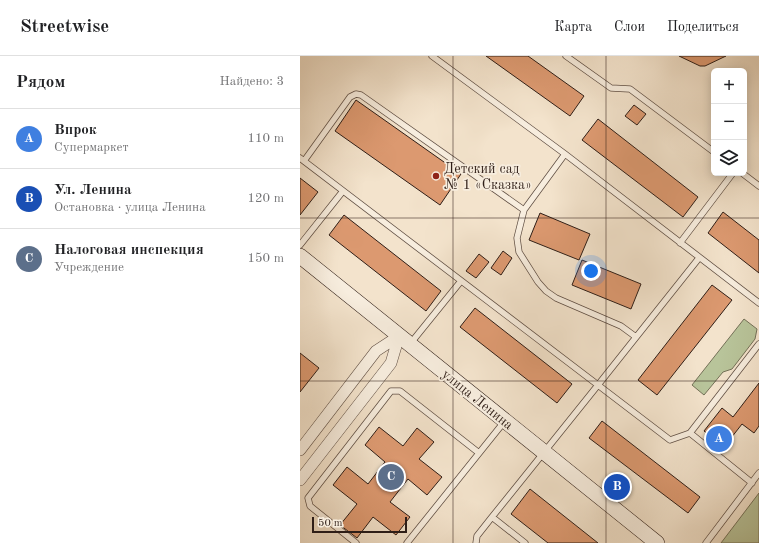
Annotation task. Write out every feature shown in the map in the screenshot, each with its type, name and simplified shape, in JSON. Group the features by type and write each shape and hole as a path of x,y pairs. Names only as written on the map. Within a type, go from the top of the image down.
{"main road":[{"name":"улица Ленина","path":"300,256 657,543"}],"street":[{"path":"300,450 376,351 405,340"},
{"path":"300,480 391,363 405,340"}],"lane":[{"path":"432,56 565,154 759,303"},
{"path":"566,56 611,88 630,89 711,150"},
{"path":"524,210 361,95 356,94 350,97 302,160 670,440 690,433 759,344"},
{"path":"565,154 524,210 517,238 517,246 524,261 538,282 556,298 621,326 636,337"},
{"path":"680,243 731,176"},
{"path":"746,176 759,186"},
{"path":"300,245 343,191"},
{"path":"476,543 476,536 699,258"},
{"path":"405,340 461,281"},
{"path":"356,543 310,506 308,498 391,391 400,391 479,453"},
{"path":"407,543 505,421"},
{"path":"690,433 752,483"},
{"path":"706,543 759,473"},
{"path":"492,517 525,543"}],"green space":[{"path":"744,319 757,329 755,339 732,369 723,372 704,395 692,385"},
{"path":"759,493 759,543 721,543"}],"building":[{"path":"486,56 528,56 584,96 570,116"},
{"path":"679,56 726,56 705,66 700,66"},
{"path":"356,100 461,174 440,205 335,131"},
{"path":"634,105 646,114 637,125 625,116"},
{"path":"598,119 698,197 683,217 582,140"},
{"path":"300,178 318,192 300,215"},
{"path":"723,212 759,240 759,273 708,233"},
{"path":"540,213 590,234 579,260 529,240"},
{"path":"344,215 441,291 426,311 329,235"},
{"path":"503,251 512,258 501,275 491,268"},
{"path":"479,254 489,262 476,278 466,271"},
{"path":"582,260 641,284 631,309 572,285"},
{"path":"712,285 732,300 657,395 638,380"},
{"path":"475,308 572,384 557,403 460,327"},
{"path":"300,353 319,368 300,392"},
{"path":"759,383 759,426 754,433 742,424 724,447 704,431 722,408 733,417"},
{"path":"602,421 700,497 688,513 589,438"},
{"path":"379,427 403,446 417,428 434,442 419,459 442,477 427,495 408,479 390,502 410,517 396,535 373,517 357,538 340,525 357,504 333,485 347,467 368,484 385,462 365,445"},
{"path":"530,489 598,543 548,543 511,514"}],"place":[{"name":"Детский сад № 1 «Сказка»","path":"436,176"},
{"name":"Впрок","path":"719,439"},
{"name":"Налоговая инспекция","path":"391,477"},
{"name":"Ул. Ленина","path":"617,487"}]}
